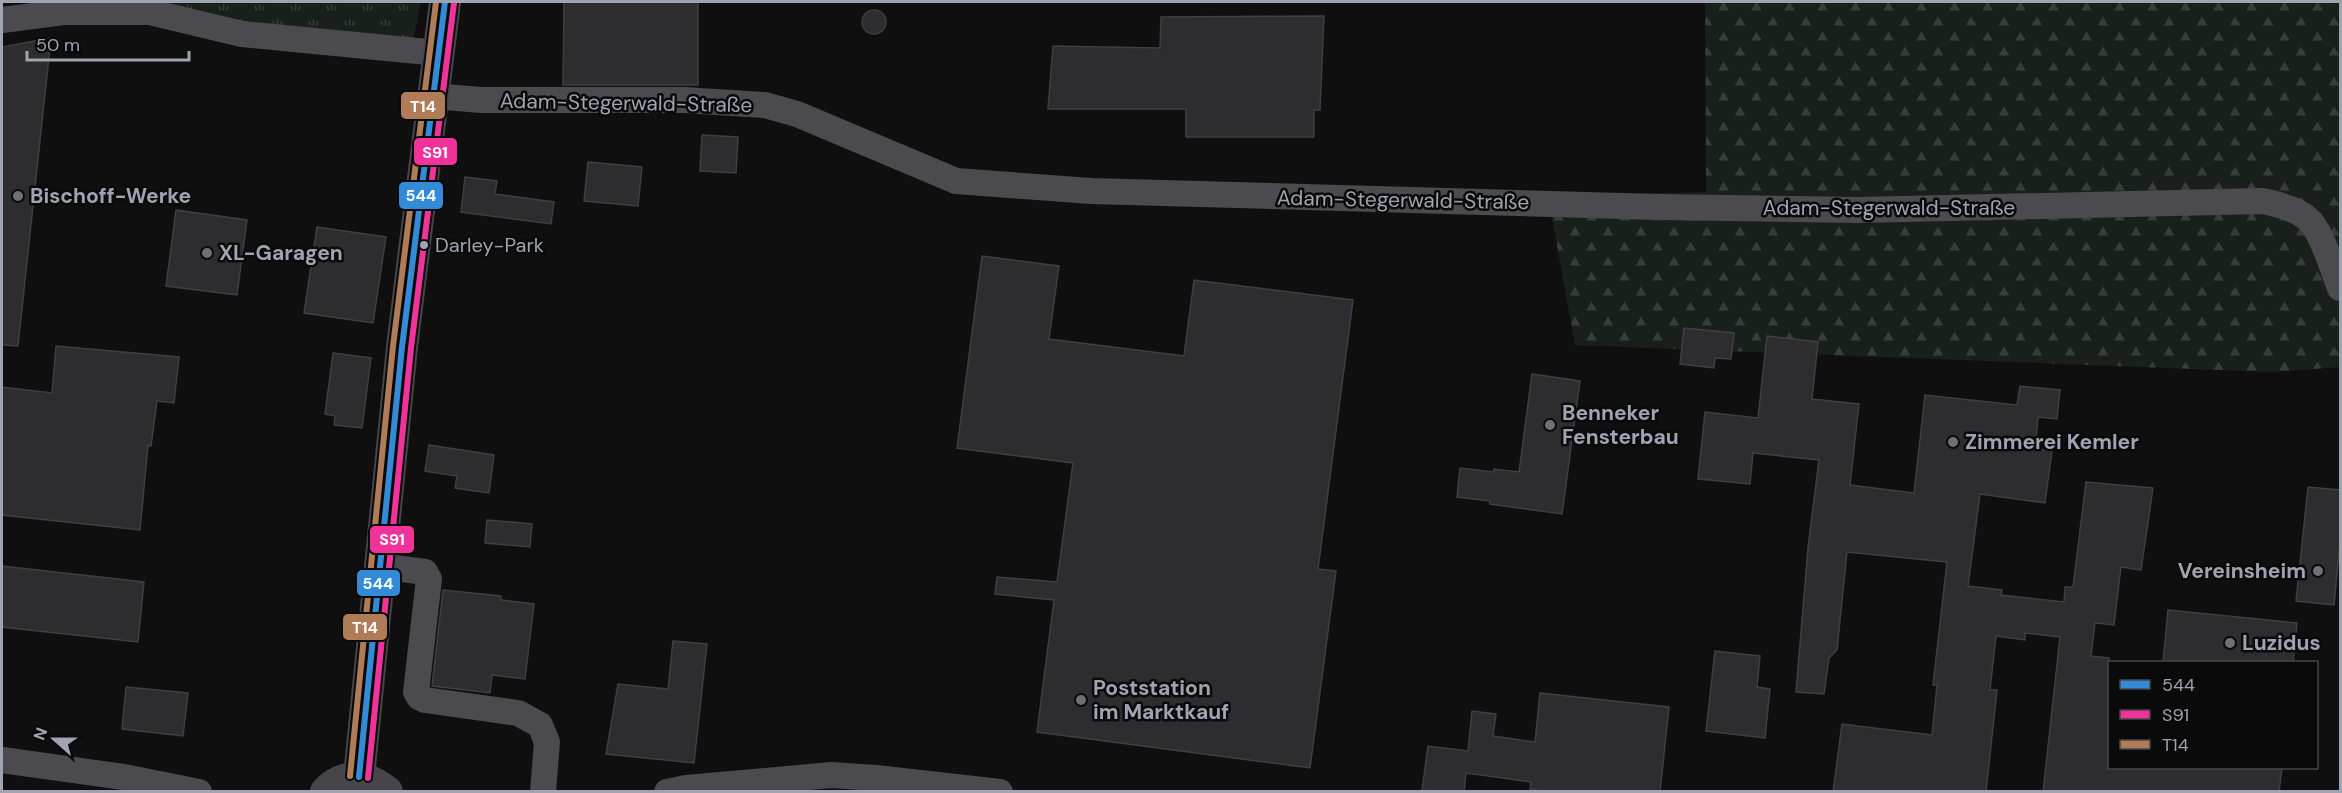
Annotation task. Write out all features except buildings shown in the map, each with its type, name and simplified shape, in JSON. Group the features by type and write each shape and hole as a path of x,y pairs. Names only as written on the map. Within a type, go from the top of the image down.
{"main road":[{"path":"359,777 402,347 445,2"},
{"path":"326,792 345,779 359,777 375,782 387,792"}],"street":[{"path":"2,20 64,12 150,12 242,34 438,53"},
{"name":"Adam-Stegerwald-Straße","path":"434,96 481,100 684,100 765,105 797,114 956,181 1091,191 1658,207 1858,210 2263,201 2289,208 2310,222 2324,247 2340,288"},
{"path":"379,566 425,572 429,579 416,692 419,697 518,713 540,725 547,742 543,792"},
{"path":"2,762 124,777 199,792"},
{"path":"667,792 686,788 831,775 875,785 1000,792"}],"green space":[{"path":"155,2 421,2 413,40 232,23"},
{"path":"1705,2 2340,2 2340,367 2271,372 1575,345 1548,196 1706,192"}],"transit line":[{"name":"T14","path":"350,776 393,346 436,2"},
{"name":"544","path":"359,777 402,347 445,2"},
{"name":"S91","path":"368,778 411,348 454,3"}],"place":[{"name":"Bischoff-Werke","path":"18,196"},
{"name":"Darley-Park","path":"424,245"},
{"name":"XL-Garagen","path":"207,253"},
{"name":"Benneker Fensterbau","path":"1550,425"},
{"name":"Zimmerei Kemler","path":"1953,442"},
{"name":"Vereinsheim","path":"2318,571"},
{"name":"Luzidus","path":"2230,643"},
{"name":"Poststation im Marktkauf","path":"1081,700"}]}
